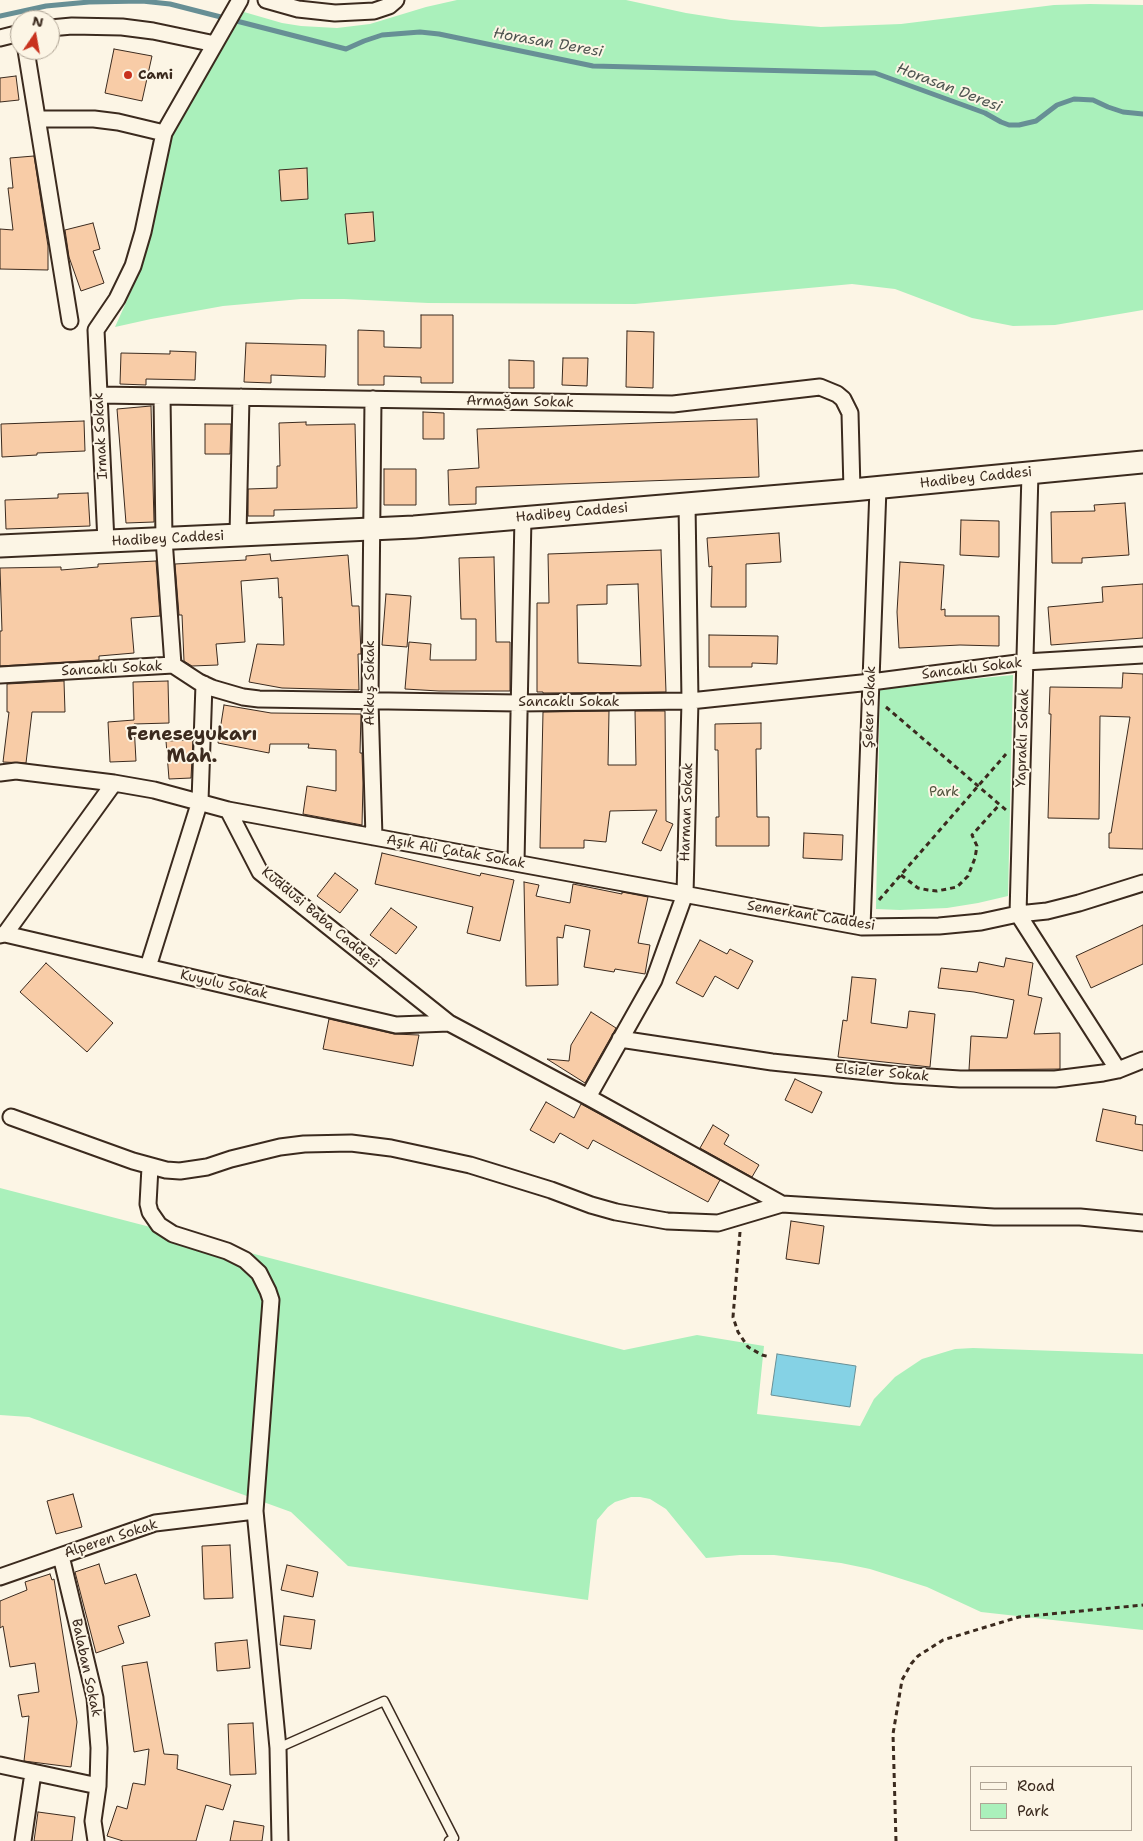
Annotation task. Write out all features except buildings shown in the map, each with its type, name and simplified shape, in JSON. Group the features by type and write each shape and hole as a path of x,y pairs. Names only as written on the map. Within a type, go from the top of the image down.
{"main road":[{"name":"Hadibey Caddesi","path":"0,546 371,529 878,488 1143,462"}],"street":[{"path":"37,119 94,119 118,122 164,133 240,0"},
{"path":"266,0 298,9 335,13 374,11 388,6 396,0"},
{"path":"60,27 122,27 176,35 215,44"},
{"path":"28,60 70,322"},
{"name":"Irmak Sokak","path":"106,542 96,330 117,299 133,266 143,232 164,133"},
{"name":"Armağan Sokak","path":"99,395 673,404 820,387 837,394 843,399 850,413 852,490"},
{"path":"162,396 164,539 174,665"},
{"path":"238,535 242,397"},
{"name":"Akkuş Sokak","path":"373,399 370,701 374,837"},
{"name":"Yapraklı Sokak","path":"1018,914 1030,473"},
{"name":"Şeker Sokak","path":"862,923 878,488"},
{"name":"Harman Sokak","path":"588,1097 654,980 685,894 690,701 687,504"},
{"path":"516,862 523,517"},
{"name":"Sancaklı Sokak","path":"0,675 174,665 204,684 228,693 259,699 518,703 690,701 871,688 1025,662 1143,655"},
{"path":"148,967 200,801 204,684"},
{"path":"0,774 16,771 62,775 114,783 200,801 228,810"},
{"path":"2,934 114,783"},
{"name":"Aşık Ali Çatak Sokak","path":"228,810 685,894"},
{"name":"Kuddusi Baba Caddesi","path":"228,810 260,872 449,1023 782,1204"},
{"name":"Semerkant Caddesi","path":"685,894 862,923 939,926 981,922 1018,914 1047,911 1143,883"},
{"path":"1018,914 1118,1070"},
{"name":"Kuyulu Sokak","path":"2,934 396,1025 449,1023"},
{"name":"Elsizler Sokak","path":"620,1039 772,1062 936,1078 1055,1079 1118,1070 1143,1060"},
{"path":"12,1117 150,1167 194,1170 207,1168 255,1152 280,1147 304,1144 351,1143 423,1154 470,1164 543,1187 591,1205 641,1218 692,1223 718,1223 782,1204 994,1217 1080,1216 1143,1223"},
{"path":"150,1167 148,1204 154,1219 173,1234 236,1255 245,1260 259,1273 268,1291 270,1300 255,1511 278,1748 280,1841"},
{"name":"Alperen Sokak","path":"0,1577 154,1523 255,1511"},
{"name":"Balaban Sokak","path":"61,1556 95,1698 99,1748 98,1786 93,1821 96,1841"},
{"path":"0,1765 98,1786"},
{"path":"23,1841 33,1773"}],"lane":[{"path":"278,1748 384,1701 454,1838 449,1841"}],"path":[{"path":"871,688 1000,804 972,835 978,846 975,858 968,876 957,887 947,890 928,890 913,885 901,875"},
{"path":"862,923 901,875 1023,736"},
{"path":"741,1216 733,1317 738,1332 745,1344 755,1352 770,1357"},
{"path":"896,1841 894,1819 894,1726 902,1680 918,1656 943,1640 1019,1617 1143,1605"}],"green space":[{"path":"457,0 626,0 686,13 731,20 821,27 901,24 1054,5 1143,5 1143,310 1055,325 1013,326 972,318 895,289 852,284 635,304 428,303 301,299 223,306 115,327 137,278 145,253 153,222 161,171 172,133 244,12 282,23 337,28 370,24"},
{"name":"Park","path":"1013,675 1008,896 947,908 876,909 880,688"},
{"path":"0,1188 624,1350 697,1335 764,1346 757,1414 860,1426 874,1399 895,1377 922,1359 955,1349 1143,1354 1143,1630 981,1612 927,1587 870,1569 841,1563 774,1555 706,1558 666,1509 650,1499 640,1497 631,1497 615,1502 597,1520 588,1600 348,1566 291,1512 29,1417 0,1415"}],"water":[{"path":"777,1354 856,1366 850,1407 771,1395"}],"waterway":[{"name":"Horasan Deresi","path":"0,16 46,6 89,2 142,1 170,4 346,49 382,35 420,32 439,34 593,66 875,73 985,113 1009,125 1036,121 1057,105 1074,99 1093,100 1123,112 1143,114"}],"place":[{"name":"Cami","path":"128,75"}],"district":[{"name":"Feneseyukarı Mah.","path":"192,746"}]}
